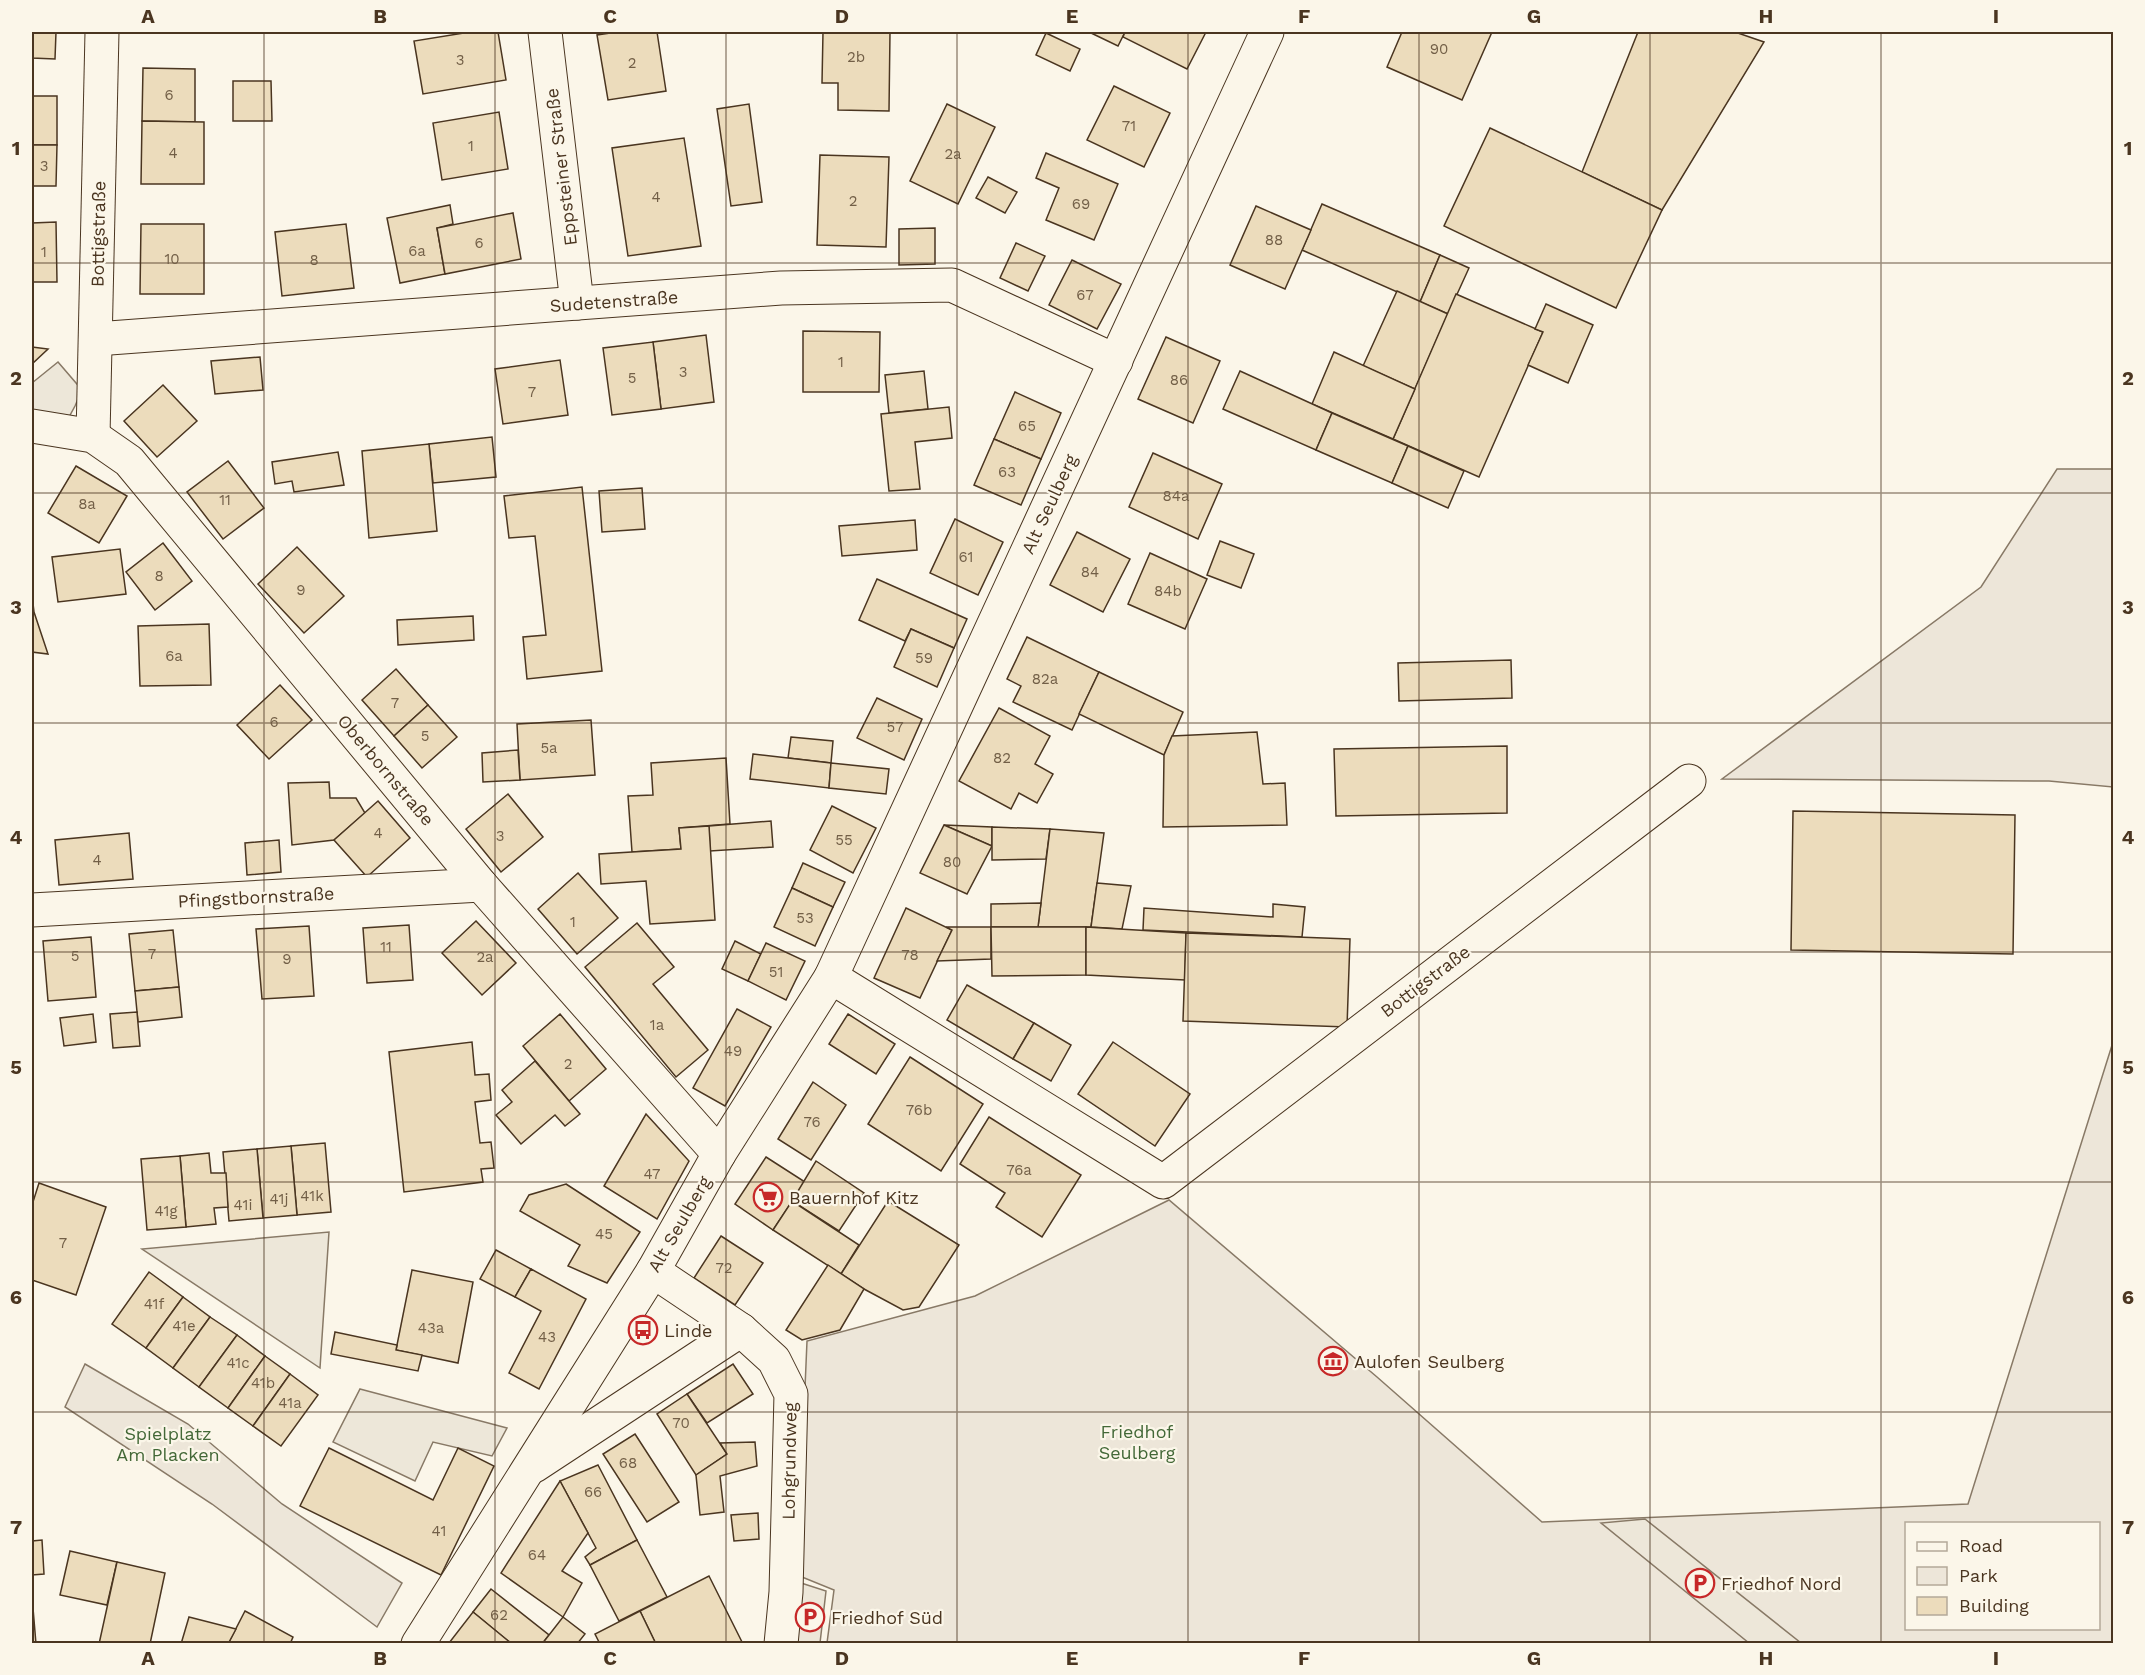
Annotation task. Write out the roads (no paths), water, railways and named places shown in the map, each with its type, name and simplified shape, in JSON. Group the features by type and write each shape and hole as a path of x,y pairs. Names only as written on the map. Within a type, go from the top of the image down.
{"street":[{"name":"Bottigstraße","path":"93,436 102,32"},
{"name":"Eppsteiner Straße","path":"545,32 577,303"},
{"name":"Alt Seulberg","path":"418,1644 653,1271 719,1154 831,977 1267,32"},
{"name":"Sudetenstraße","path":"96,339 780,288 952,285 1116,361"},
{"name":"Oberbornstraße","path":"32,426 93,436 129,461 481,885 719,1154"},
{"name":"Bottigstraße","path":"831,977 1163,1182 1689,781"},
{"name":"Pfingstbornstraße","path":"32,910 481,885"},
{"name":"Lohgrundweg","path":"653,1271 741,1330 774,1360 791,1394 786,1592 781,1644"},
{"name":"Alt Seulberg","path":"526,1471 741,1330"}],"place":[{"name":"Bauernhof Kitz","path":"768,1197"},
{"name":"Linde","path":"643,1330"},
{"name":"Aulofen Seulberg","path":"1333,1361"},
{"name":"Friedhof Nord","path":"1700,1583"},
{"name":"Friedhof Süd","path":"810,1617"}],"park label":[{"name":"Friedhof Seulberg","path":"1137,1441"},
{"name":"Spielplatz Am Placken","path":"168,1443"}]}
